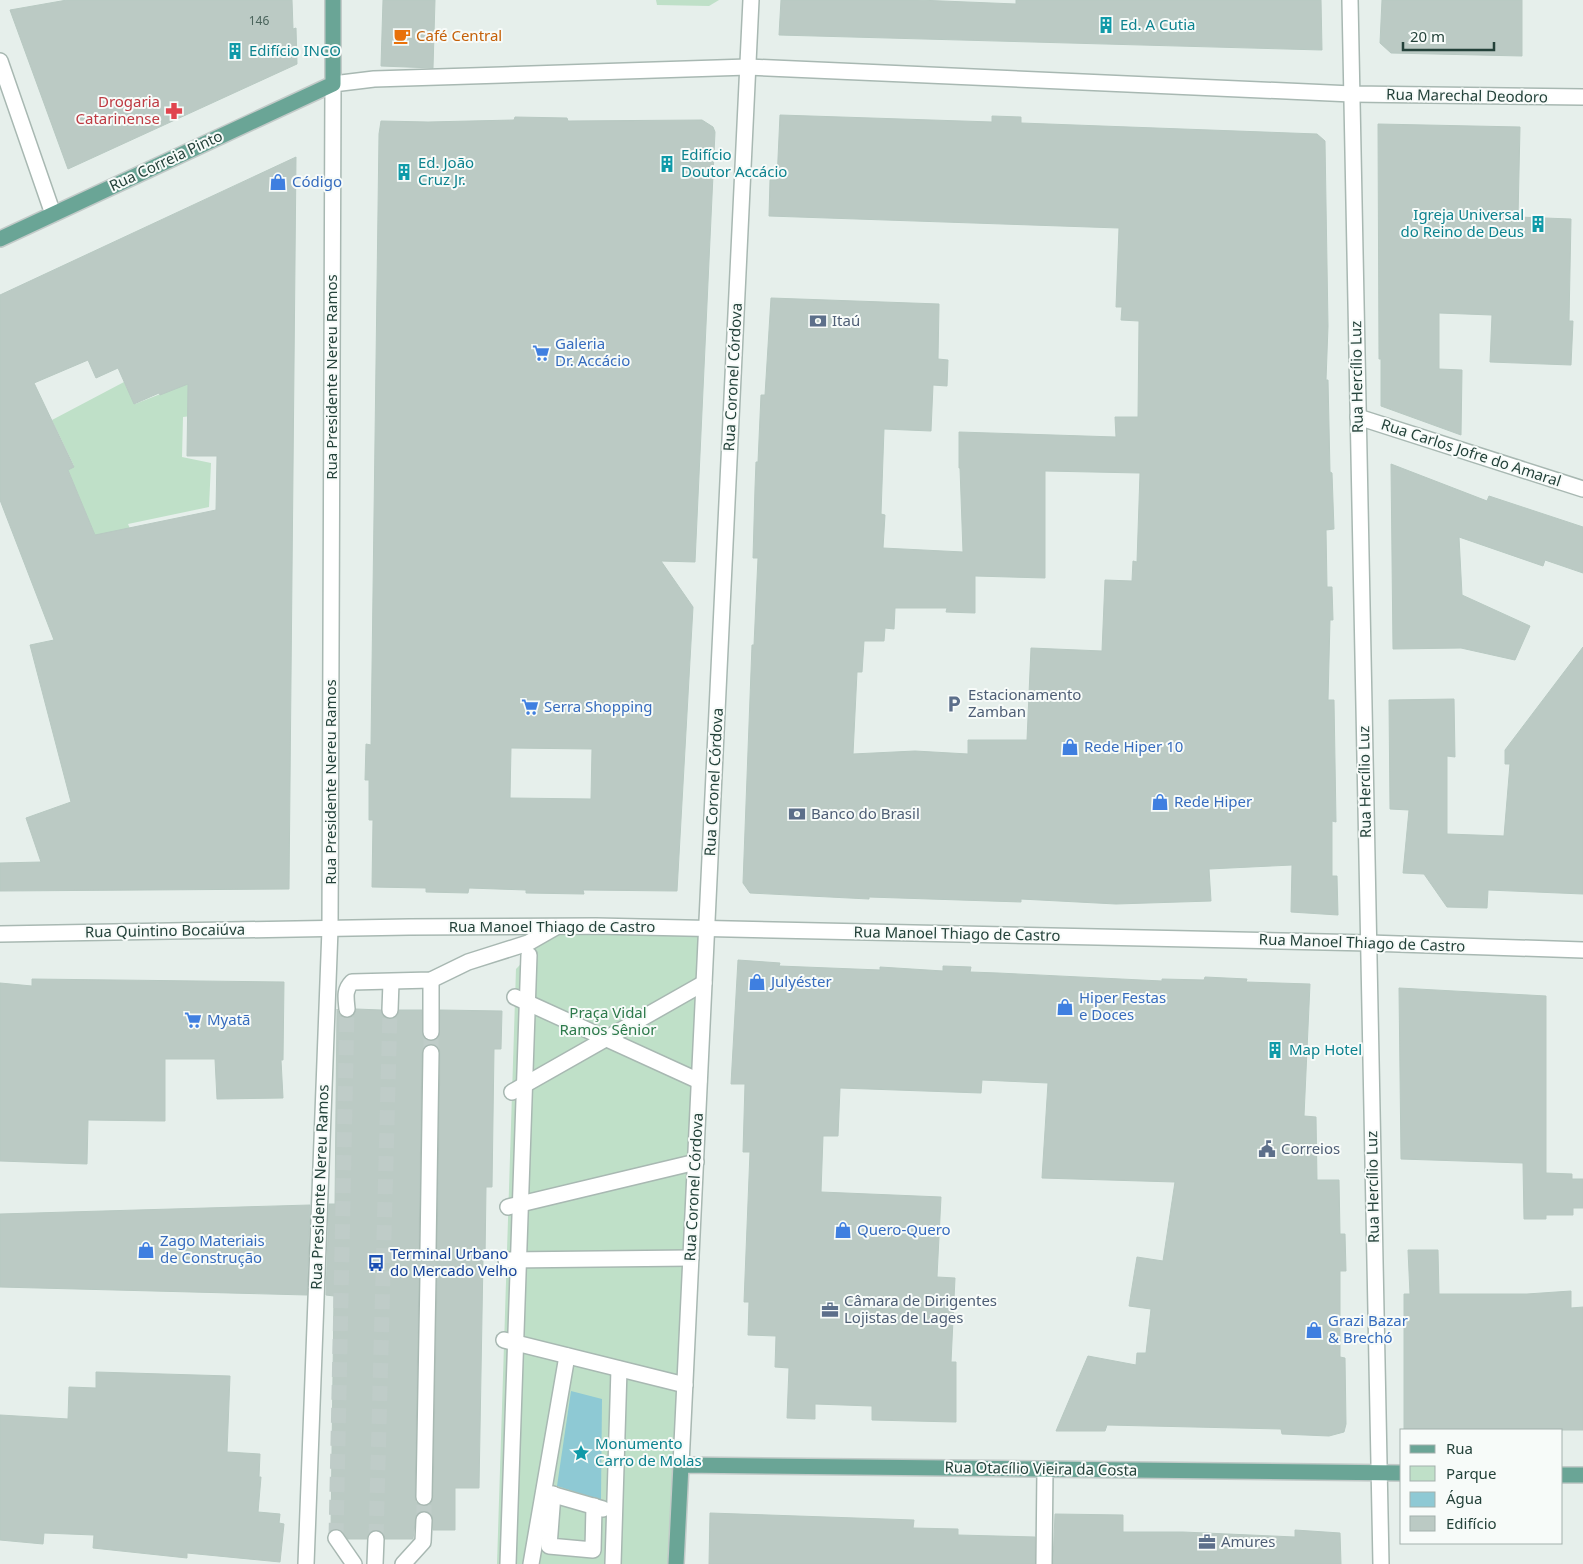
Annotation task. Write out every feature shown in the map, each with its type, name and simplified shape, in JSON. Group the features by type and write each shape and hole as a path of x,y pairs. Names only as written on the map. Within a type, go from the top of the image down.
{"main road":[{"name":"Rua Presidente Nereu Ramos","path":"333,0 333,84"},
{"name":"Rua Correia Pinto","path":"0,239 333,84"},
{"name":"Rua Otacílio Vieira da Costa","path":"681,1465 1400,1473"},
{"name":"Rua Coronel Córdova","path":"676,1564 681,1465"},
{"path":"1563,1475 1583,1475"}],"street":[{"name":"Rua Coronel Córdova","path":"681,1465 751,0"},
{"name":"Rua Hercílio Luz","path":"1350,0 1381,1564"},
{"path":"0,61 53,214"},
{"name":"Rua Marechal Deodoro","path":"333,84 374,79 748,67 1352,94 1583,97"},
{"name":"Rua Presidente Nereu Ramos","path":"306,1564 330,929 333,84"},
{"name":"Rua Carlos Jofre do Amaral","path":"1358,417 1583,488"},
{"path":"347,1009 346,992 347,987 352,982 431,980 468,962 528,943 557,926"},
{"name":"Rua Manoel Thiago de Castro","path":"330,929 557,926 707,928 1369,943 1583,950"},
{"name":"Rua Quintino Bocaiúva","path":"0,934 330,929"},
{"path":"508,1564 512,1260 521,1000 529,955"},
{"path":"431,980 431,1032"},
{"path":"390,1010 391,982"},
{"path":"518,1088 704,983"},
{"path":"521,1000 700,1081"},
{"path":"428,1250 431,1053"},
{"path":"514,1206 696,1162"},
{"path":"512,1260 691,1258"},
{"path":"424,1497 428,1277"},
{"path":"510,1342 685,1385"},
{"path":"531,1564 548,1493 567,1356"},
{"path":"613,1564 619,1369"},
{"path":"1044,1564 1045,1469"},
{"path":"548,1493 614,1512"},
{"path":"548,1493 550,1546 593,1550 594,1506"},
{"path":"403,1564 424,1542 424,1520"},
{"path":"336,1538 354,1564"},
{"path":"375,1564 376,1539"}],"green space":[{"path":"656,0 719,0 709,6 657,5"},
{"path":"206,376 218,413 183,417 182,457 211,463 209,507 128,524 161,600 126,610 68,470 74,466 52,420 124,382 135,404"},
{"name":"Praça Vidal Ramos Sênior","path":"557,926 707,928 676,1564 497,1564 516,969"}],"water":[{"path":"571,1391 602,1399 601,1500 557,1486"}],"building":[{"path":"67,0 292,0 293,29 296,28 297,64 68,169 10,10"},
{"path":"383,0 435,0 433,68 381,66"},
{"path":"781,0 918,0 1016,4 1016,0 1321,0 1322,50 779,35"},
{"path":"1382,0 1522,0 1522,56 1391,53 1380,43"},
{"path":"780,115 992,122 992,116 1021,117 1021,123 1317,134 1325,141 1328,326 1326,380 1328,380 1330,472 1332,473 1334,529 1326,530 1327,587 1332,587 1333,620 1330,620 1328,700 1334,700 1336,822 1332,821 1332,876 1337,876 1338,915 1291,912 1292,865 1209,869 1211,901 1116,904 1021,899 1021,902 869,897 869,899 750,893 743,883 752,645 754,645 758,558 753,558 755,488 761,395 765,395 771,298 939,304 938,359 948,360 947,386 933,385 931,431 884,429 881,514 885,515 883,548 963,552 959,432 1116,437 1115,417 1138,417 1139,321 1121,320 1122,307 1116,307 1119,228 769,216 770,180 777,180","holes":["1045,471 1140,473 1137,562 1133,561 1132,581 1105,580 1102,651 1031,648 1027,740 968,740 968,754 915,751 853,754 857,672 862,672 864,641 884,641 885,628 894,629 895,608 947,608 946,612 975,613 975,576 1045,578"]},
{"path":"515,117 567,118 568,121 702,120 713,127 715,132 695,562 661,561 693,607 677,891 583,890 584,894 526,893 526,890 469,888 468,893 426,892 426,888 372,887 373,820 369,820 369,780 365,780 366,744 371,745 379,134 381,121 514,120","holes":["511,748 592,749 591,799 510,798"]},
{"path":"1378,124 1520,127 1518,217 1571,219 1569,321 1573,321 1571,365 1490,362 1492,315 1439,313 1439,369 1462,370 1461,435 1381,406"},
{"path":"296,157 289,889 0,891 0,863 41,862 26,818 71,802 30,645 54,640 0,500 0,295","holes":["88,360 96,378 118,368 134,404 159,393 160,395 188,384 187,456 217,456 216,510 95,535 68,470 74,467 34,383"]},
{"path":"1391,464 1487,501 1489,496 1583,527 1583,573 1545,560 1543,566 1459,537 1462,595 1530,626 1515,660 1461,648 1393,649"},
{"path":"1583,647 1583,894 1488,890 1487,908 1447,907 1424,874 1403,873 1409,810 1390,809 1389,700 1454,699 1455,757 1447,756 1447,834 1504,836 1510,764 1505,764 1505,750"},
{"path":"738,960 780,963 779,966 880,970 880,967 943,971 943,966 971,967 970,972 1162,981 1162,979 1204,980 1205,977 1247,979 1246,982 1310,984 1304,1116 1316,1117 1317,1180 1339,1180 1340,1234 1345,1234 1346,1271 1340,1271 1340,1357 1345,1358 1346,1424 1344,1432 1329,1436 1282,1434 1281,1429 1107,1425 1105,1431 1056,1431 1088,1356 1136,1365 1137,1353 1146,1353 1151,1309 1129,1306 1137,1257 1163,1261 1175,1182 1042,1178 1048,1083 982,1080 981,1093 840,1088 838,1136 823,1136 821,1192 941,1197 937,1277 955,1278 951,1362 956,1362 956,1422 872,1420 872,1406 815,1404 815,1419 787,1418 789,1368 775,1367 776,1336 748,1335 749,1302 744,1302 750,1152 743,1152 745,1084 731,1084"},
{"path":"32,979 284,982 283,1060 281,1060 283,1098 217,1099 215,1059 165,1059 165,1121 88,1120 87,1164 0,1161 0,983 32,986"},
{"path":"1399,988 1546,996 1546,1173 1572,1174 1572,1179 1583,1179 1583,1208 1573,1208 1573,1215 1546,1215 1546,1219 1524,1219 1523,1163 1401,1159"},
{"name":"Terminal Urbano do Mercado Velho","path":"337,1009 340,1015 347,1018 353,1016 356,1009 381,1010 385,1018 390,1019 398,1015 399,1010 422,1010 423,1036 431,1041 439,1036 440,1010 502,1011 501,1049 494,1049 492,1187 486,1187 479,1488 455,1488 455,1530 433,1530 432,1516 429,1512 424,1511 416,1515 413,1539 385,1539 381,1531 376,1530 368,1534 367,1539 348,1539 340,1530 331,1530 334,1296 326,1295 329,1204 335,1204","holes":["432,1044 439,1048 440,1053 437,1250 433,1258 427,1259 420,1255 419,1250 422,1053 426,1045","429,1268 436,1272 437,1277 433,1497 429,1505 423,1506 416,1502 415,1497 419,1277 423,1269"]},
{"name":"Zago Materiais de Construção","path":"310,1205 307,1295 0,1287 0,1214"},
{"path":"1408,1250 1438,1250 1439,1294 1527,1294 1571,1291 1571,1308 1583,1307 1583,1430 1404,1429 1404,1294 1410,1294"},
{"path":"96,1372 230,1376 227,1452 260,1454 259,1477 261,1477 258,1512 280,1514 279,1523 284,1524 280,1562 187,1553 187,1558 93,1548 94,1535 44,1533 43,1544 0,1540 0,1415 68,1419 69,1387 96,1388"},
{"path":"710,1513 914,1520 913,1528 958,1529 958,1535 1035,1537 1035,1564 709,1564"},
{"path":"1055,1514 1123,1515 1123,1532 1183,1532 1295,1537 1295,1530 1340,1533 1341,1564 1053,1564"}],"tunnel":[{"path":"336,1538 347,1009"},
{"path":"376,1539 390,1010"},
{"path":"431,1032 431,1053"},
{"path":"428,1250 428,1277"},
{"path":"424,1497 424,1520"}],"place":[{"name":"Ed. A Cutia","path":"1106,25"},
{"name":"Café Central","path":"402,36"},
{"name":"Edifício INCO","path":"235,51"},
{"name":"Drogaria Catarinense","path":"174,111"},
{"name":"Edifício Doutor Accácio","path":"667,164"},
{"name":"Ed. João Cruz Jr.","path":"404,172"},
{"name":"Código","path":"278,182"},
{"name":"Igreja Universal do Reino de Deus","path":"1538,224"},
{"name":"Itaú","path":"818,321"},
{"name":"Galeria Dr. Accácio","path":"541,353"},
{"name":"Estacionamento Zamban","path":"954,704"},
{"name":"Serra Shopping","path":"530,707"},
{"name":"Rede Hiper 10","path":"1070,747"},
{"name":"Rede Hiper","path":"1160,802"},
{"name":"Banco do Brasil","path":"797,814"},
{"name":"Julyéster","path":"757,982"},
{"name":"Hiper Festas e Doces","path":"1065,1007"},
{"name":"Myatã","path":"193,1020"},
{"name":"Map Hotel","path":"1275,1050"},
{"name":"Correios","path":"1267,1149"},
{"name":"Quero-Quero","path":"843,1230"},
{"name":"Zago Materiais de Construção","path":"146,1250"},
{"name":"Terminal Urbano do Mercado Velho","path":"376,1263"},
{"name":"Câmara de Dirigentes Lojistas de Lages","path":"830,1310"},
{"name":"Grazi Bazar & Brechó","path":"1314,1330"},
{"name":"Monumento Carro de Molas","path":"581,1453"},
{"name":"Amures","path":"1207,1542"}]}
